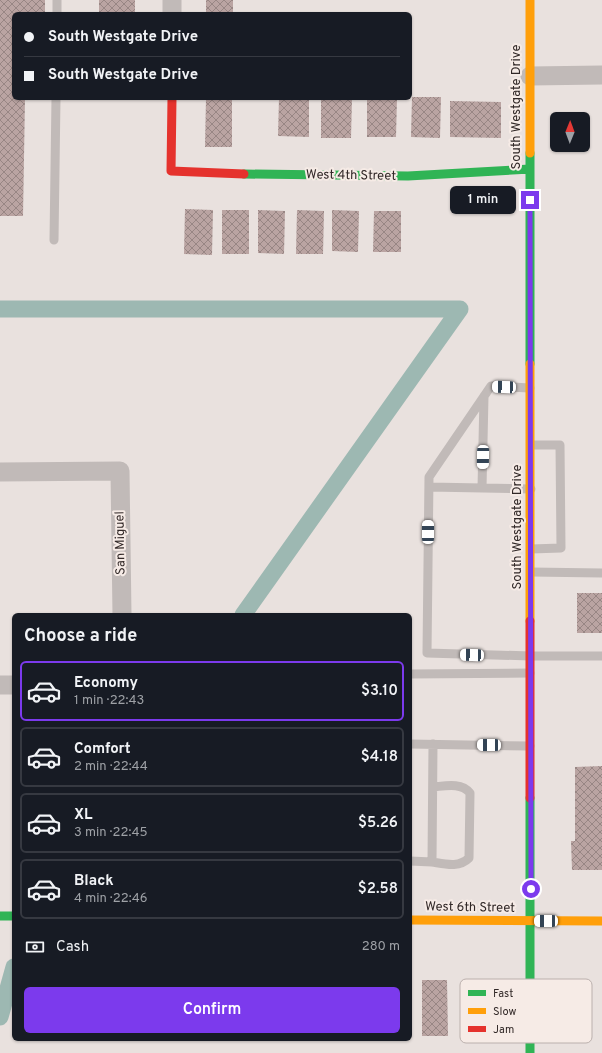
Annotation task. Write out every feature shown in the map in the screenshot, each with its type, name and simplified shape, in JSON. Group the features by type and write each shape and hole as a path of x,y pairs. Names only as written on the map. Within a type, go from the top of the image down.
{"street":[{"path":"172,0 172,12"},
{"name":"South Westgate Drive","path":"530,0 531,979"},
{"path":"530,76 602,75"},
{"name":"West 4th Street","path":"172,100 171,171 245,174 408,176 530,169"},
{"name":"San Miguel","path":"0,472 120,471 122,613"},
{"path":"0,685 12,685"},
{"path":"0,916 12,916"},
{"name":"West 6th Street","path":"412,920 602,921"},
{"name":"South Westgate Drive","path":"530,1043 530,1053"}],"lane":[{"path":"57,0 57,12"},
{"path":"54,240 56,100"},
{"path":"531,388 490,386 429,477 427,653 531,656 602,656"},
{"path":"482,488 484,396"},
{"path":"531,445 560,445 561,548 531,549"},
{"path":"429,487 531,489"},
{"path":"531,572 602,573"},
{"path":"412,674 531,673"},
{"path":"412,744 531,746"},
{"path":"432,862 433,744"},
{"path":"412,861 458,865 464,863 469,858 470,793 460,786 433,786"}],"building":[{"path":"0,0 45,0 45,12 12,12 12,100 25,100 23,216 0,216"},
{"path":"99,0 135,0 135,12 99,12"},
{"path":"206,0 233,0 233,12 206,12"},
{"path":"412,97 441,97 440,138 411,137"},
{"path":"206,100 232,100 232,147 205,147"},
{"path":"279,100 309,100 309,137 278,136"},
{"path":"321,100 352,100 351,138 321,138"},
{"path":"367,100 397,100 396,137 367,137"},
{"path":"450,101 501,102 501,138 450,137"},
{"path":"185,209 213,210 212,255 184,254"},
{"path":"222,210 249,210 249,254 222,254"},
{"path":"258,210 285,211 284,254 258,253"},
{"path":"297,210 324,211 323,254 296,254"},
{"path":"332,210 359,211 358,252 332,251"},
{"path":"374,211 401,211 401,252 373,252"},
{"path":"577,593 602,593 602,633 577,633"},
{"path":"602,766 602,870 572,870 571,841 575,841 575,767"},
{"path":"422,980 447,980 448,1036 422,1036"}],"waterway":[{"path":"0,309 460,309 244,613"},
{"path":"0,1017 12,974"}],"traffic: fast":[{"path":"530,153 530,364"},
{"path":"244,174 408,176 530,169"},
{"path":"530,798 530,979"},
{"path":"0,916 12,916"},
{"path":"530,1043 530,1053"}],"traffic: slow":[{"path":"530,0 530,153"},
{"path":"530,364 530,621"},
{"path":"412,920 602,921"}],"traffic: jam":[{"path":"172,100 171,171 244,174"},
{"path":"530,621 530,798"}],"route":[{"path":"530,200 531,889"}]}
